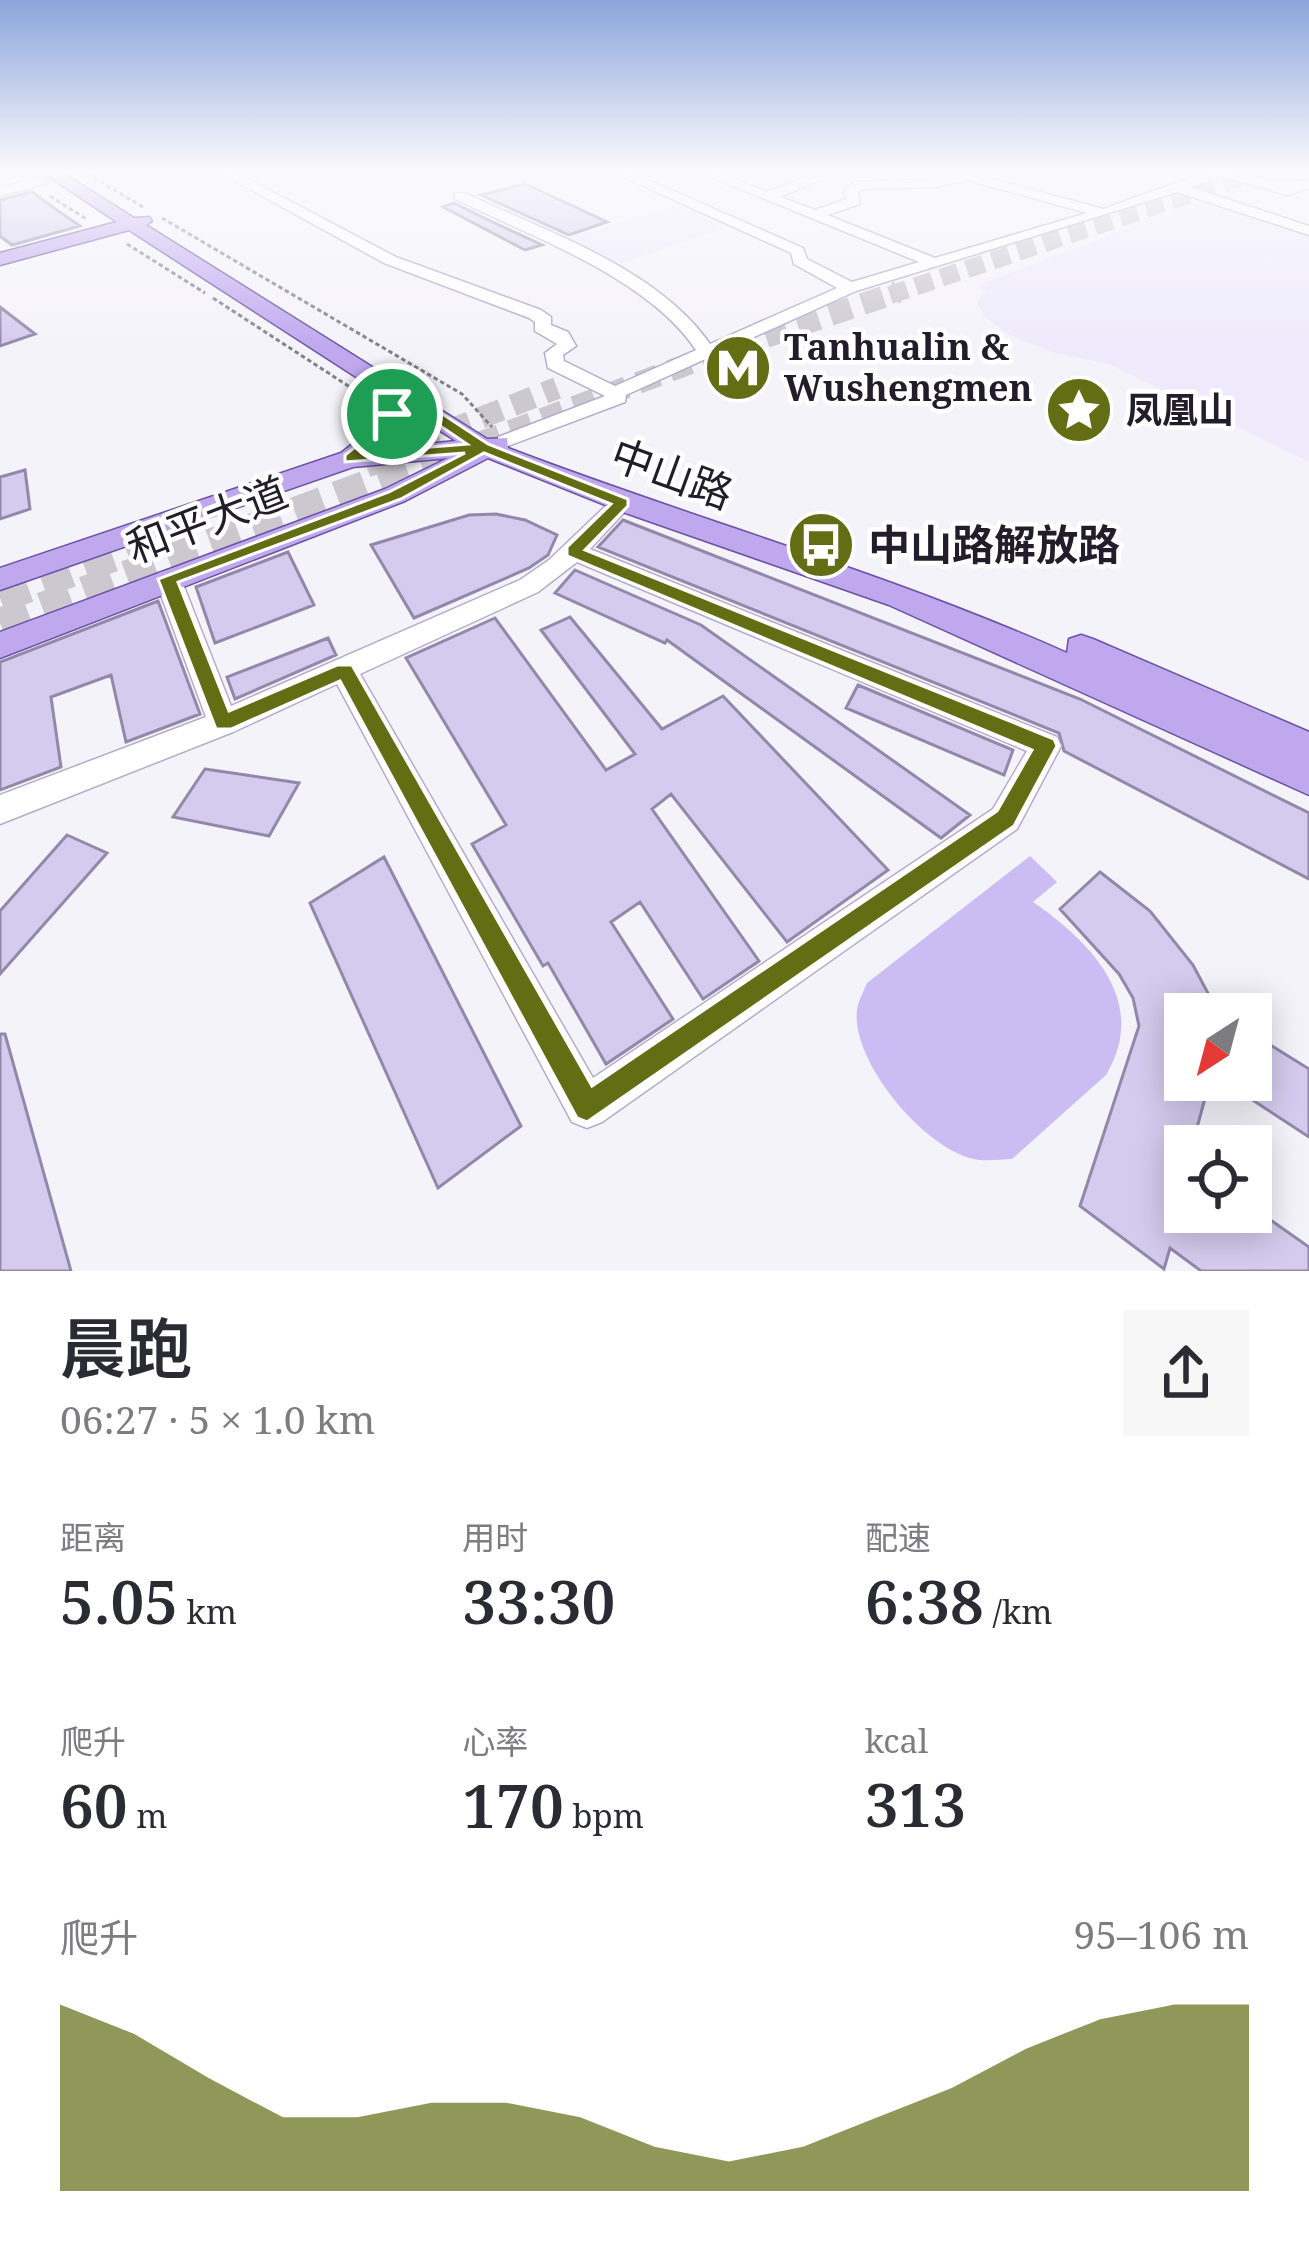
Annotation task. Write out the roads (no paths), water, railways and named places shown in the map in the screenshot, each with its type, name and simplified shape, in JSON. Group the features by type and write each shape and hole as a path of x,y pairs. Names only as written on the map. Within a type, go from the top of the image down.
{"main road":[{"path":"0,257 103,229"},
{"name":"中山路","path":"154,229 401,393 552,475 922,606 1309,778"},
{"name":"中山路","path":"156,229 417,382 494,444 1072,644 1309,749"},
{"name":"和平大道","path":"0,579 350,459 385,431 401,393"},
{"path":"350,459 494,444"},
{"name":"和平大道","path":"0,645 395,495 494,444"},
{"path":"395,495 477,470 552,475"}],"street":[{"path":"332,229 390,260 535,314 545,321 541,327 562,337 567,346 554,353 555,364 618,398 494,444"},
{"path":"527,229 616,274 694,328 706,350"},
{"path":"751,229 798,251 800,261 850,288"},
{"path":"769,237 789,229"},
{"path":"855,229 932,262"},
{"path":"615,393 850,288 1045,229"},
{"path":"0,810 223,723 529,586 622,502"},
{"path":"344,671 587,1107 1005,819 1046,746 573,551"},
{"path":"167,579 223,723"}],"tunnel":[{"path":"890,295 1085,229"},
{"path":"447,455 712,355 898,292"},
{"path":"386,455 557,388"},
{"path":"365,463 393,452"},
{"path":"0,623 455,452"},
{"path":"0,598 159,540"}],"place":[{"name":"Tanhualin & Wushengmen","path":"738,368"},
{"name":"凤凰山","path":"1079,410"},
{"name":"中山路解放路","path":"821,545"}]}
